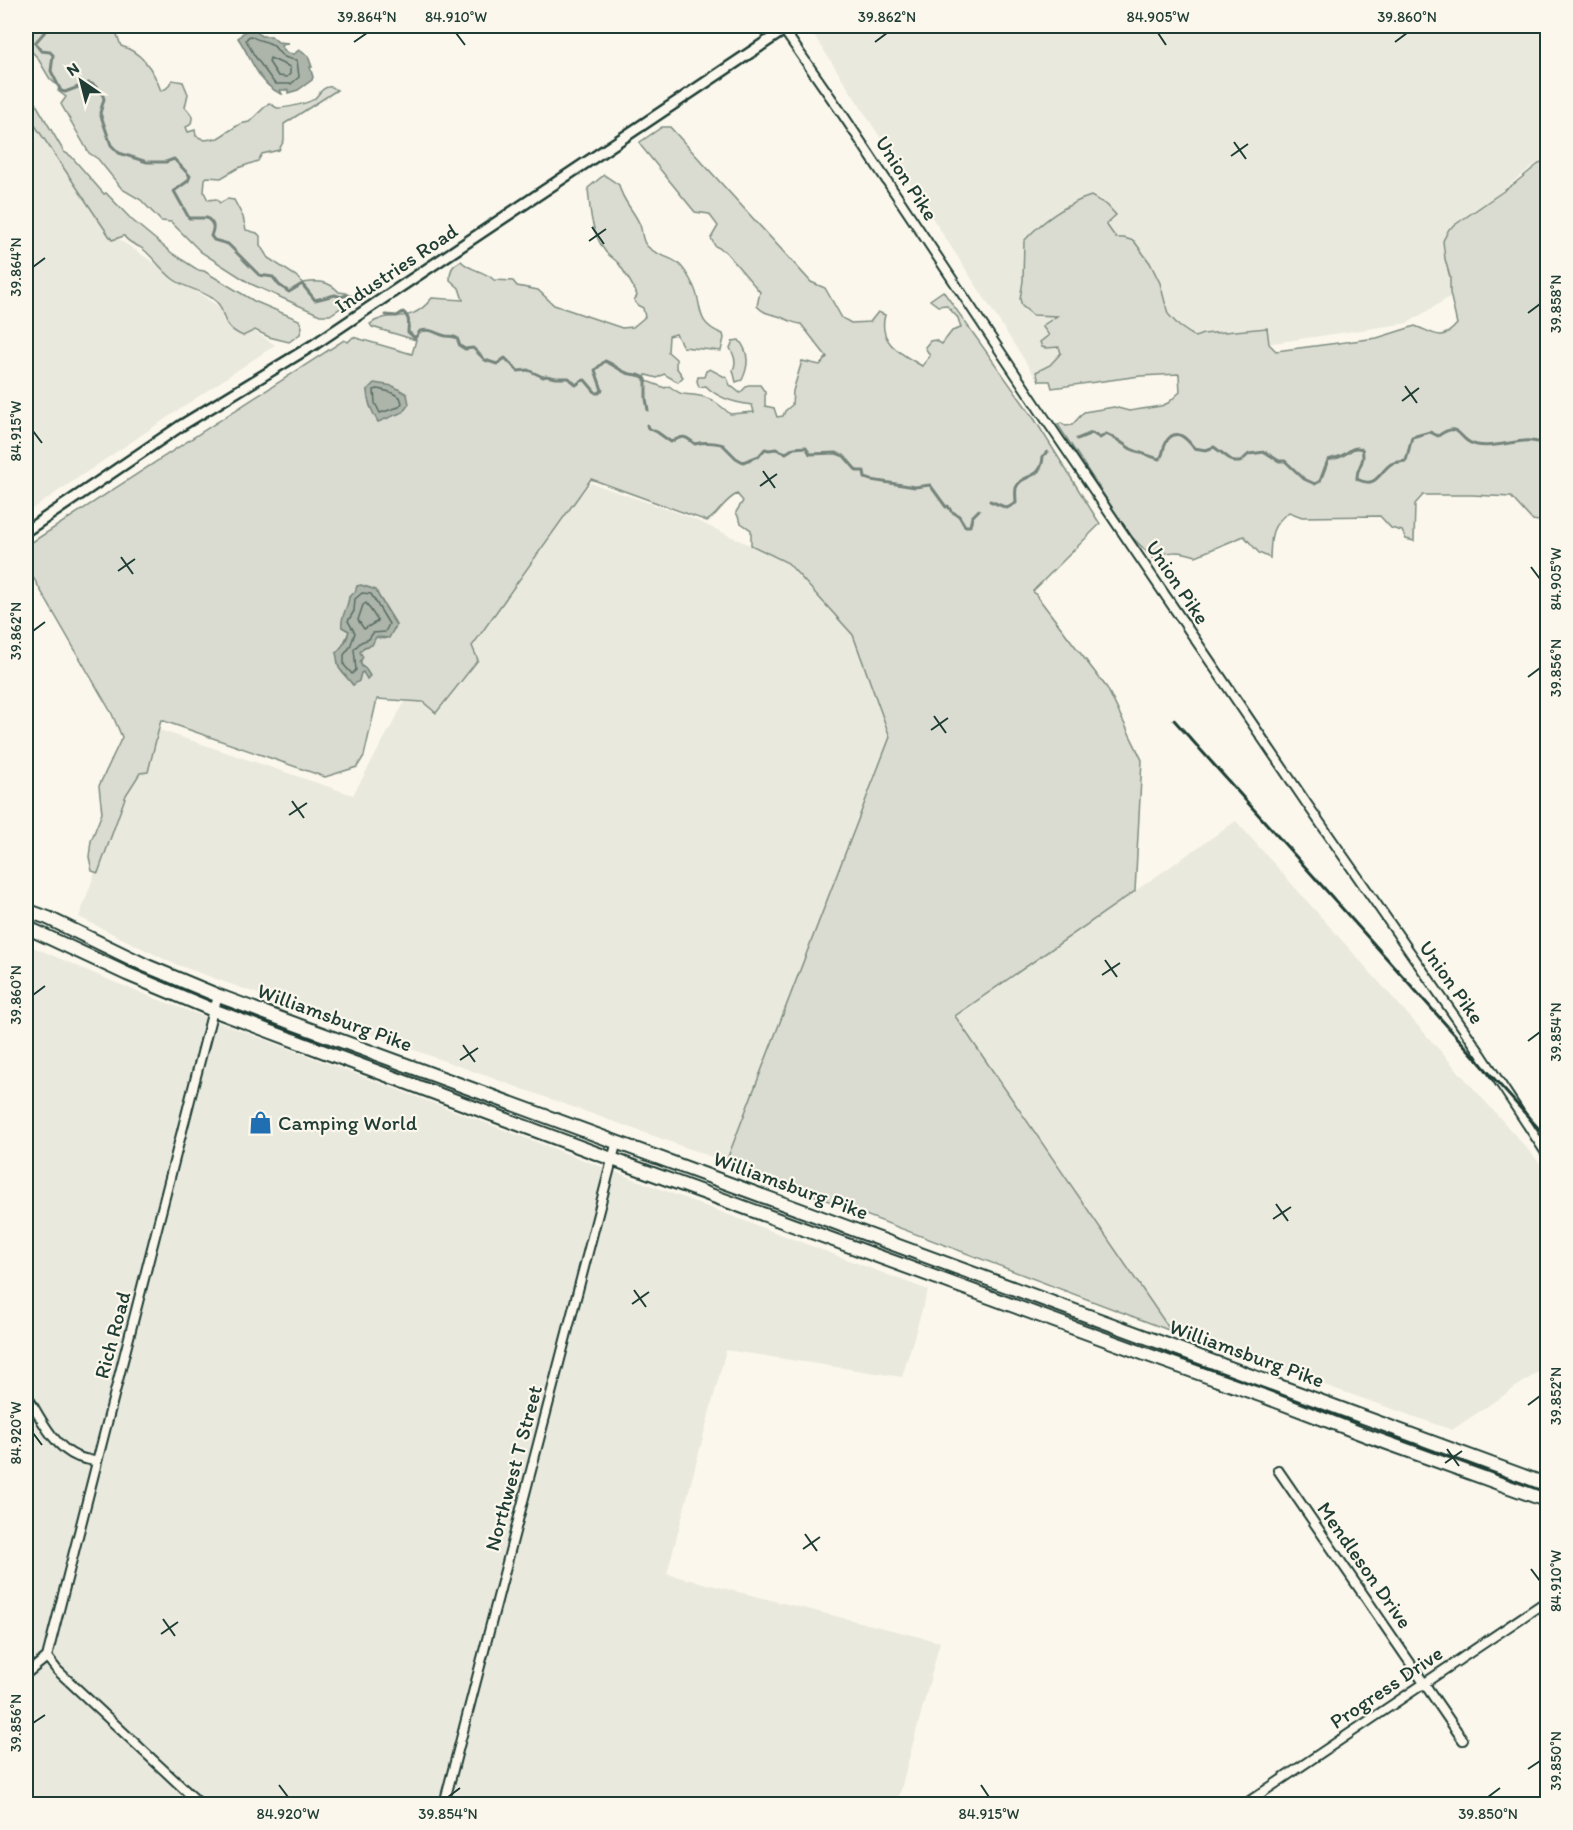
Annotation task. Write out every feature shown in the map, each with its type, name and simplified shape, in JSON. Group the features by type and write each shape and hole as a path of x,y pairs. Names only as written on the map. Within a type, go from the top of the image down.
{"main road":[{"name":"Williamsburg Pike","path":"26,910 48,918 147,966 219,996 1548,1485"},
{"name":"Williamsburg Pike","path":"26,927 213,1010 612,1159 1548,1501"}],"street":[{"name":"Industries Road","path":"26,531 182,425 315,344 785,26"},
{"name":"Union Pike","path":"785,26 996,346 1260,735 1481,1054 1548,1156"},
{"name":"Rich Road","path":"47,1657 213,1010 219,996"},
{"name":"Northwest T Street","path":"444,1804 617,1142"},
{"path":"26,1394 53,1436 64,1448 78,1457 97,1461"},
{"name":"Mendleson Drive","path":"1278,1470 1463,1740"},
{"name":"Progress Drive","path":"1245,1804 1548,1600"},
{"path":"26,1674 47,1657 57,1670 200,1804"}],"shaded area":[{"path":"26,26 114,26 121,46 135,53 146,63 161,91 167,88 172,80 183,82 188,94 185,107 192,117 190,125 186,127 188,132 195,130 196,136 205,140 218,138 240,124 249,122 269,103 277,108 301,104 311,101 326,88 331,87 337,90 284,124 284,140 279,150 262,154 258,161 238,168 221,178 207,177 204,192 208,200 216,199 220,203 227,199 234,200 243,217 246,230 260,236 260,245 268,258 303,283 327,283 339,292 346,293 351,301 330,315 320,315 251,284 201,252 171,222 161,221 141,200 122,189 98,159 89,153 61,104 66,97 58,91 59,87 50,79 37,57 26,46"},
{"path":"822,26 1547,26 1547,155 1446,235 1456,293 1408,323 1036,378 812,32"},
{"path":"26,87 64,152 71,156 104,194 106,193 132,220 173,254 198,270 204,271 254,301 299,320 302,327 300,334 289,342 269,337 255,330 243,336 229,327 220,307 212,298 173,279 151,256 124,236 112,240 26,112"},
{"path":"26,113 107,231 275,345 26,513"},
{"path":"662,127 670,127 811,282 825,288 842,318 851,323 870,322 878,312 885,315 883,325 888,340 899,352 922,366 930,356 925,347 930,341 935,340 942,344 952,331 961,328 958,318 946,305 938,306 930,300 943,291 1035,420 1100,524 1033,591 1107,688 1142,760 1135,891 955,1016 1171,1331 726,1162 890,737 853,635 788,563 751,545 751,530 741,523 736,512 743,501 737,494 707,521 591,479 472,646 478,660 436,713 423,702 377,699 364,756 357,767 325,777 161,720 148,772 140,773 126,795 98,873 92,871 89,857 91,841 102,813 99,786 122,737 112,714 26,565 26,546 344,340 348,342 353,337 412,354 416,340 372,327 370,324 386,317 408,315 423,307 432,298 463,300 459,288 450,280 452,268 461,261 494,280 513,281 517,286 538,290 554,305 622,328 633,327 645,317 643,308 634,300 636,293 619,264 600,243 592,221 588,188 604,175 619,185 640,225 645,244 655,252 675,261 685,271 696,291 703,319 713,329 723,334 724,338 721,351 683,347 676,334 669,336 668,352 676,359 676,367 683,377 678,382 664,374 657,378 646,375 644,380 665,388 669,386 682,394 704,397 720,405 730,414 754,412 752,405 727,399 706,386 699,387 698,377 704,377 706,371 710,369 727,378 730,385 740,393 748,385 760,385 765,392 765,406 774,408 777,417 783,416 792,405 793,391 802,361 820,365 827,357 801,324 765,312 757,306 760,292 725,251 715,246 711,238 718,226 709,214 695,212 640,142","holes":["367,390 403,412 378,421 370,406","364,586 376,590 396,627 385,639 375,637 369,646 364,647 360,652 361,664 368,678 363,672 353,685 341,671 338,660 349,631 342,627 349,597"]},
{"path":"1547,157 1547,522 1532,520 1511,497 1423,495 1415,504 1414,541 1406,539 1402,531 1391,528 1380,516 1302,517 1289,512 1275,527 1270,558 1259,553 1244,536 1196,556 1174,552 1153,558 1131,536 1058,425 1061,423 1066,426 1072,425 1084,412 1114,407 1129,411 1161,406 1180,392 1179,374 1140,376 1052,388 1050,381 1039,381 1036,372 1050,365 1061,353 1059,347 1042,347 1040,342 1049,335 1042,326 1057,316 1033,315 1022,306 1020,299 1024,241 1038,227 1054,214 1091,196 1107,205 1116,215 1106,224 1116,238 1134,241 1150,263 1160,283 1168,314 1179,326 1195,337 1203,334 1267,328 1269,344 1276,351 1377,338 1415,326 1442,335 1457,324 1443,241 1449,229 1515,183"},
{"path":"739,340 747,355 747,365 742,380 736,382 733,370 735,364 730,348 733,341"},
{"path":"591,483 687,516 788,563 853,635 890,737 726,1162 172,963 79,917 148,726 353,795 403,705"},
{"path":"1236,821 1538,1161 1547,1175 1547,1366 1452,1430 1171,1331 955,1016"},
{"path":"26,944 128,988 928,1290 902,1377 726,1350 667,1574 940,1642 897,1804 34,1804 26,1791"}],"water":[{"path":"254,28 261,36 271,36 278,42 288,43 281,46 287,53 294,54 299,50 308,56 312,67 310,67 312,80 298,90 288,93 288,90 280,90 282,94 267,85 238,38 246,30"},
{"path":"374,383 393,386 407,394 409,404 403,412 378,422 367,394 367,390"},
{"path":"361,585 376,590 396,625 389,638 376,637 372,645 364,647 360,652 363,657 360,662 362,667 370,676 367,679 363,672 361,673 359,681 353,685 339,668 336,653 346,641 349,631 342,627 342,623 349,597 355,592 357,586"}],"waterway":[{"path":"48,26 35,43 41,51 50,52 53,55 51,71 61,91 65,92 89,83 102,93 104,99 100,113 111,145 119,153 147,162 166,162 174,159 190,176 188,181 174,191 189,218 210,220 213,224 211,236 214,240 228,244 259,275 273,277 289,292 302,284 315,300 335,295 356,298"},
{"path":"386,315 397,316 403,312 406,314 409,324 408,332 415,338 420,331 424,330 454,337 457,338 460,346 465,349 473,348 485,360 497,364 505,358 518,371 528,370 543,377 569,378 576,385 585,380 596,393 602,390 595,370 605,361 624,372 646,379 648,410"},
{"path":"647,425 648,428 671,442 684,437 695,444 723,445 743,462 759,456 765,449 776,449 786,453 794,448 806,447 810,454 836,453 844,456 857,471 864,471 865,478 915,487 930,485 946,507 948,506 959,516 965,526 970,526 972,517 979,510"},
{"path":"1077,439 1092,433 1100,438 1106,434 1131,449 1159,459 1166,442 1177,434 1185,438 1194,448 1206,450 1214,447 1234,462 1240,462 1249,454 1265,452 1279,461 1285,461 1304,479 1315,484 1320,481 1328,460 1340,457 1356,448 1362,449 1363,454 1357,479 1364,482 1373,481 1391,464 1406,461 1412,437 1430,432 1438,436 1446,431 1456,431 1471,443 1483,446 1527,441 1548,443"},
{"path":"990,501 1007,508 1016,503 1016,488 1019,483 1039,470 1043,456 1047,452"}],"railway":[{"path":"1174,720 1548,1139"}],"place":[{"name":"Camping World","path":"260,1122"}]}
